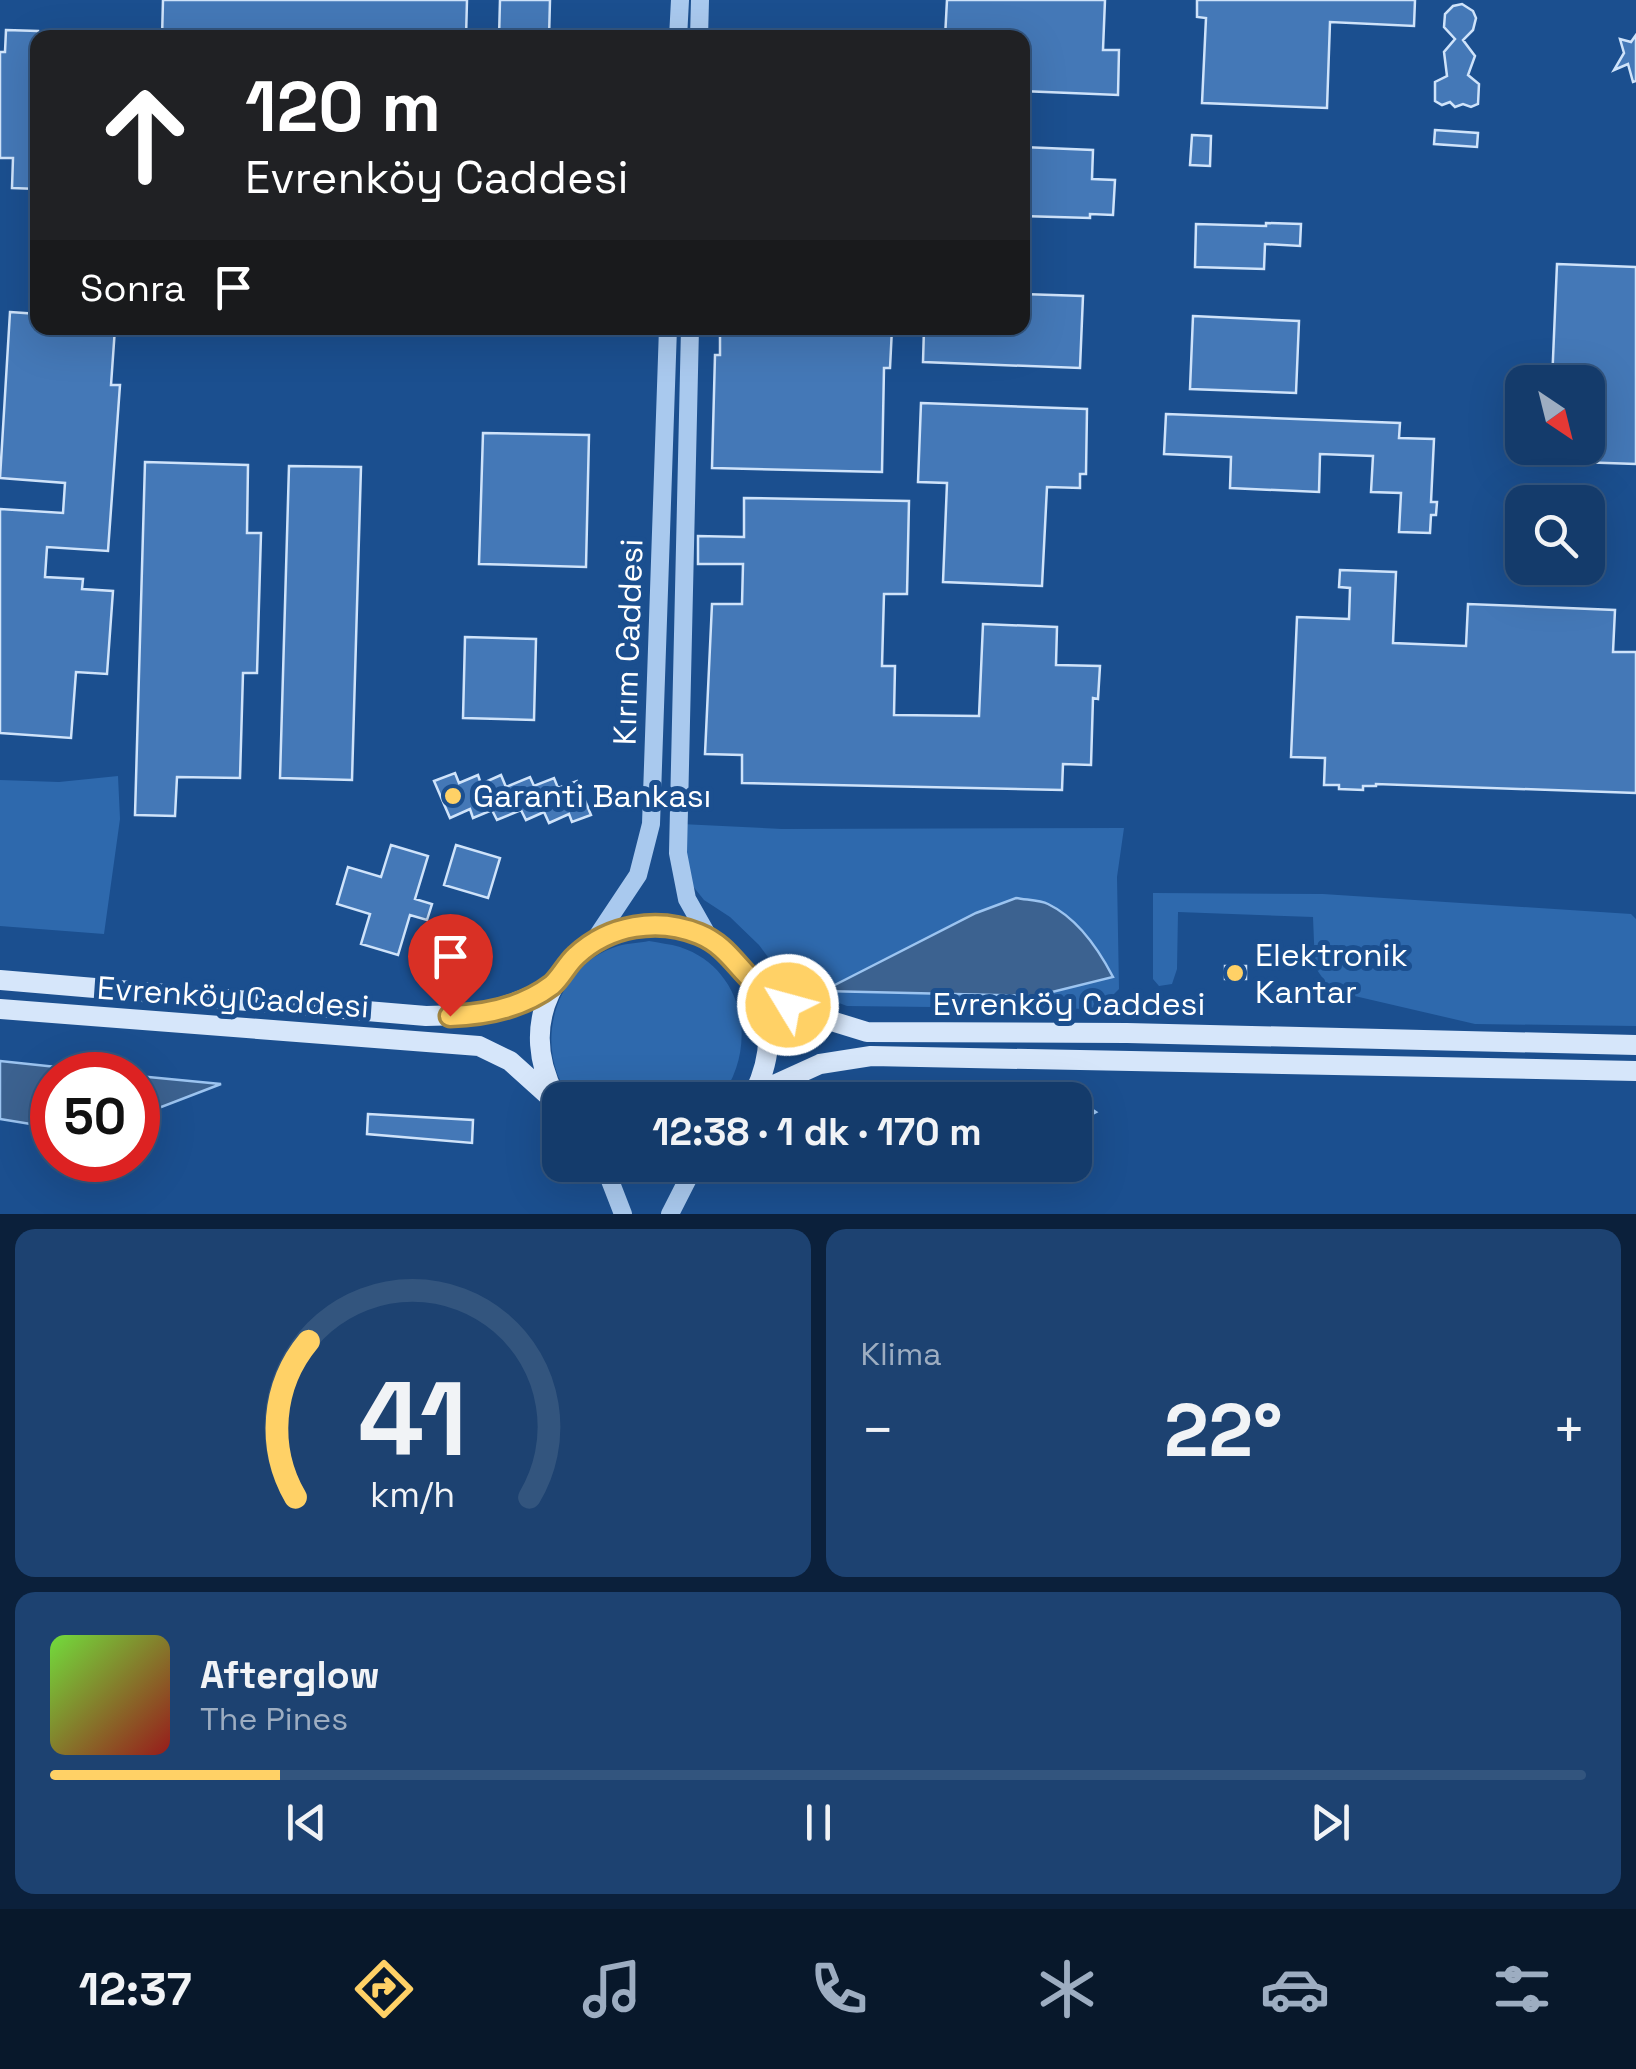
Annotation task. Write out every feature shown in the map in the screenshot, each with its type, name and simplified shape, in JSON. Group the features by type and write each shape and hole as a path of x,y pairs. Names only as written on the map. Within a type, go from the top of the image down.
{"main road":[{"path":"548,1082 540,1047 542,1014 554,983 578,954 593,943 624,929 642,926 676,927 709,938 734,957 754,982 765,1009 768,1038 765,1066 758,1082"},
{"name":"Evrenköy Caddesi","path":"0,980 426,1016 467,1016 498,1010 526,1000 554,983"},
{"name":"Evrenköy Caddesi","path":"754,982 802,1012 867,1032 1636,1044"},
{"name":"Evrenköy Caddesi","path":"0,1009 479,1046 510,1061 542,1089"},
{"name":"Evrenköy Caddesi","path":"783,1082 820,1064 871,1056 1636,1071"}],"street":[{"path":"678,30 680,0"},
{"path":"699,30 700,0"},
{"name":"Kırım Caddesi","path":"593,943 638,875 651,824 668,335"},
{"name":"Kırım Caddesi","path":"690,335 678,853 688,898 709,938"},
{"path":"611,1182 623,1214"},
{"path":"670,1214 686,1182"}],"shaded area":[{"path":"118,776 120,819 104,934 0,926 0,780 59,782"},
{"path":"681,824 782,829 1124,828 1117,877 1119,989 1099,1009 847,1006 788,984 759,945 730,917 704,900 692,885"},
{"path":"1153,893 1323,894 1631,914 1636,919 1636,1026 1475,1024 1346,994 1326,983 1315,967 1313,917 1178,912 1177,969 1172,984 1159,986 1153,979"},
{"path":"1016,898 1059,910 1078,926 1113,977 1036,996 823,991 976,913"},
{"path":"649,941 680,947 720,973 732,992 742,1035 731,1082 562,1082 552,1054 551,1034 561,997 584,966 618,946"},
{"path":"0,1061 30,1064 30,1124 0,1119"},
{"path":"160,1078 221,1084 160,1108"}],"building":[{"path":"163,0 467,0 466,30 162,30"},
{"path":"500,0 550,0 549,30 499,30"},
{"path":"947,0 1105,0 1103,50 1119,50 1118,95 1030,91 1030,30 945,30"},
{"path":"1197,0 1415,0 1414,26 1330,22 1327,108 1202,103 1206,18 1197,17"},
{"path":"1462,4 1476,18 1473,30 1463,40 1475,56 1468,75 1479,84 1478,104 1471,107 1435,101 1435,82 1447,76 1444,52 1455,39 1444,27 1445,14"},
{"path":"6,30 30,31 30,189 12,188 13,158 0,158 0,52 5,52"},
{"path":"1636,35 1633,82 1628,64 1614,70 1624,53 1620,39 1631,42"},
{"path":"1435,130 1478,133 1477,147 1434,144"},
{"path":"1192,135 1211,136 1210,166 1190,165"},
{"path":"1030,147 1093,150 1092,179 1115,180 1113,215 1090,214 1090,218 1030,216"},
{"path":"1196,224 1301,224 1300,246 1265,244 1264,269 1195,267"},
{"path":"1557,264 1636,267 1636,464 1605,463 1605,365 1553,365"},
{"path":"1030,294 1083,296 1080,368 923,362 924,335 1030,335"},
{"path":"10,312 30,313 30,335 115,335 111,385 120,385 108,551 47,547 45,577 83,579 82,589 113,591 107,674 76,672 71,738 0,733 0,509 63,513 65,483 0,478"},
{"path":"1193,316 1299,321 1296,393 1190,389"},
{"path":"720,335 892,335 890,368 884,368 882,472 712,468 715,355 720,355"},
{"path":"921,403 1087,409 1086,474 1080,474 1080,488 1047,487 1042,586 943,582 947,483 918,482"},
{"path":"1166,414 1400,423 1399,438 1434,439 1431,502 1437,502 1430,533 1399,532 1401,493 1371,492 1373,456 1320,454 1319,492 1230,488 1231,457 1164,454"},
{"path":"483,433 589,435 586,567 479,564"},
{"path":"145,462 248,465 247,533 261,533 257,673 243,673 240,778 177,777 175,816 135,815"},
{"path":"289,466 361,467 352,780 280,778"},
{"path":"744,498 909,501 907,594 884,594 882,666 895,666 894,715 979,716 983,624 1057,627 1056,665 1100,666 1098,699 1093,698 1091,765 1063,764 1062,790 742,783 742,755 705,754 712,604 742,604 743,564 698,564 698,536 744,537"},
{"path":"1340,570 1396,572 1393,643 1466,646 1468,604 1615,610 1613,652 1636,652 1636,793 1376,784 1363,786 1363,790 1324,785 1325,758 1291,757 1297,617 1349,619 1350,588 1339,587"},
{"path":"465,637 536,639 534,720 463,718"},
{"path":"455,773 459,783 478,775 481,784 501,775 506,787 530,777 534,786 554,778 558,788 577,781 591,815 572,822 569,814 549,823 544,812 526,820 521,810 497,820 492,810 473,818 470,809 450,818 434,781"},
{"path":"391,845 428,856 415,899 432,904 427,920 410,915 398,955 361,944 370,914 337,904 348,867 381,877"},
{"path":"456,845 500,858 488,898 444,885"},
{"name":"Elektronik Kantar","path":"1225,966 1246,966 1246,979 1225,979"},
{"path":"368,1114 473,1120 472,1143 367,1134"}],"place":[{"name":"Garanti Bankası","path":"453,796"},
{"name":"Elektronik Kantar","path":"1235,973"}],"route":[{"path":"450,1016 498,1010 526,1000 554,983 578,954 608,934 659,925 709,938 734,957 754,982 788,1005"}]}
